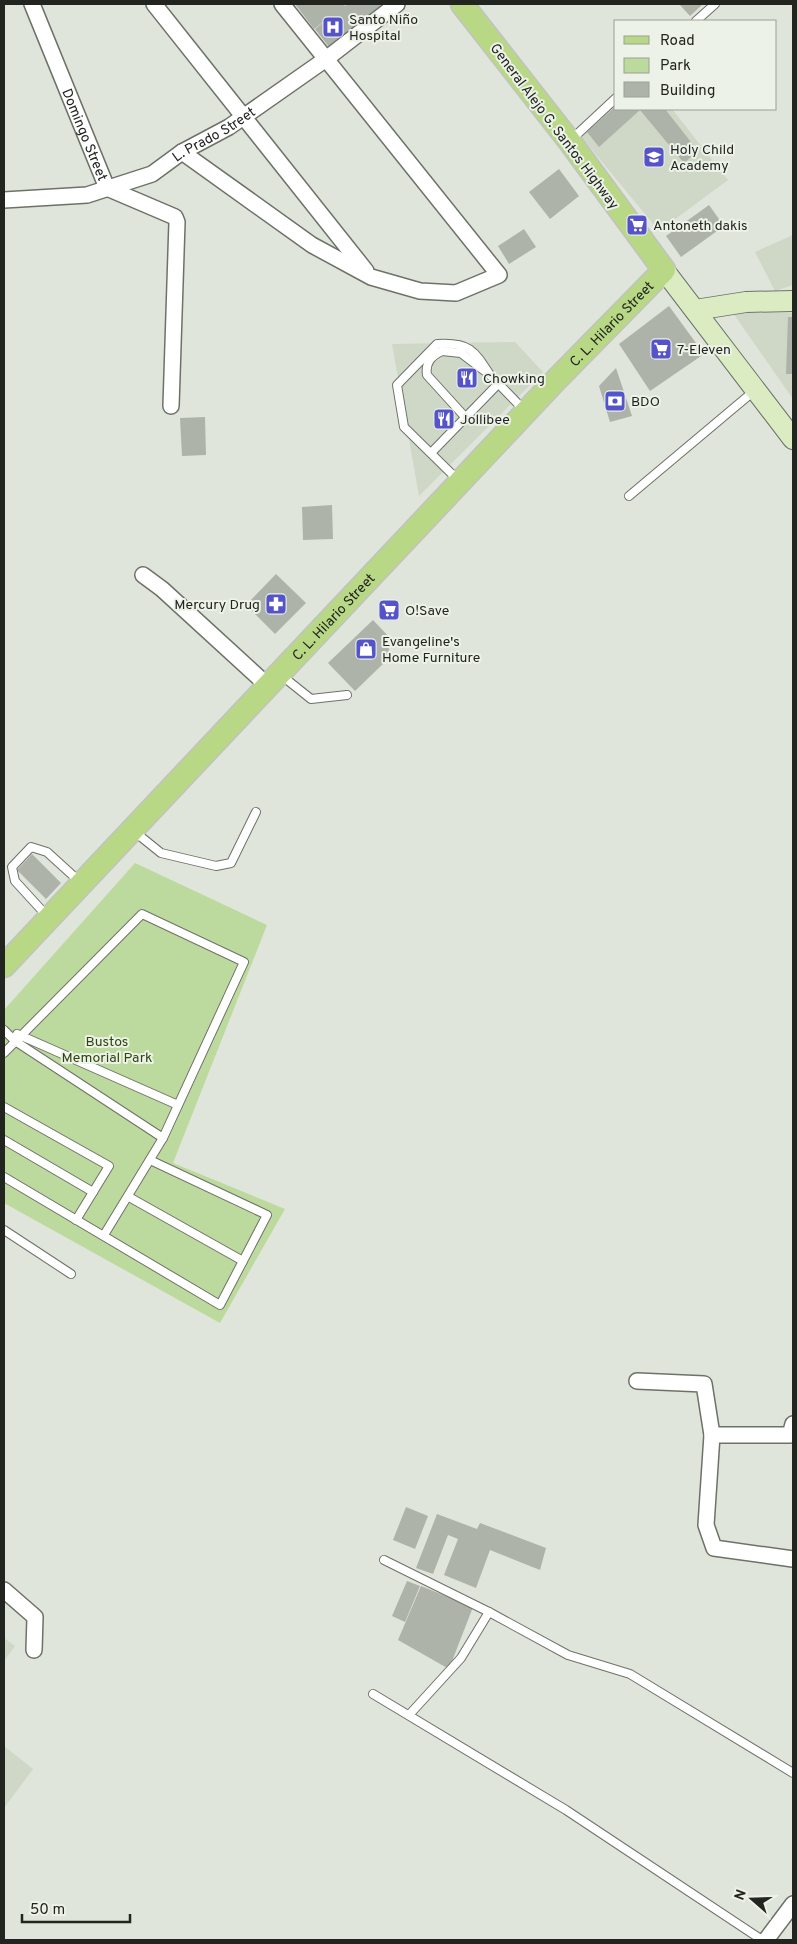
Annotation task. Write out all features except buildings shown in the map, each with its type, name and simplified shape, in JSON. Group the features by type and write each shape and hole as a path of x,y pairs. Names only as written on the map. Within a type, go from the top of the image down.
{"main road":[{"name":"General Alejo G. Santos Highway","path":"462,4 570,142 664,270 793,439"},
{"name":"C. L. Hilario Street","path":"4,966 131,829 664,270"},
{"path":"695,310 746,302 793,301"}],"street":[{"name":"Domingo Street","path":"32,4 107,188 175,217 177,222 171,406"},
{"path":"154,4 371,278"},
{"path":"182,152 312,245 371,278 420,291 456,293 499,275 282,4"},
{"name":"L. Prado Street","path":"4,200 86,195 152,174 182,152 242,117 326,59 397,4"},
{"path":"143,575 274,680"},
{"path":"637,1381 704,1384 712,1435 706,1524 714,1548 793,1559"},
{"path":"712,1435 790,1435 793,1424"},
{"path":"4,1590 35,1617 34,1650"},
{"path":"764,1940 793,1904"}],"lane":[{"path":"697,20 714,4"},
{"path":"570,142 614,100"},
{"path":"462,483 404,427 397,385 437,344 453,343 466,346 478,356 490,375 527,413"},
{"path":"466,418 431,381 426,368 428,361 442,351 462,353 490,375"},
{"path":"431,454 498,384"},
{"path":"629,496 755,390"},
{"path":"274,680 311,699 347,695"},
{"path":"131,829 161,853 216,866 231,863 256,812"},
{"path":"49,918 15,881 12,868 31,847 47,852 82,883"},
{"path":"4,1053 142,914 244,962 163,1138 104,1235"},
{"path":"4,1029 163,1138"},
{"path":"18,1038 178,1105"},
{"path":"4,1107 108,1166 76,1220"},
{"path":"4,1140 93,1192"},
{"path":"4,1177 220,1305 266,1215 150,1160"},
{"path":"128,1197 242,1261"},
{"path":"4,1230 71,1274"},
{"path":"384,1560 489,1612 568,1655 630,1674 793,1773"},
{"path":"409,1715 461,1658 489,1612"},
{"path":"374,1694 566,1810 764,1940"}],"shaded area":[{"name":"Holy Child Academy","path":"614,103 614,110 673,110 728,180 659,231 579,134"},
{"path":"793,235 793,285 775,291 755,252"},
{"path":"733,313 793,313 793,399"},
{"path":"515,342 543,372 419,496 392,344"},
{"path":"4,1638 15,1646 4,1661"},
{"path":"4,1746 33,1769 4,1808"}],"green space":[{"name":"Bustos Memorial Park","path":"135,863 267,925 173,1163 285,1209 220,1323 4,1203 4,1010"}],"place":[{"name":"Santo Niño Hospital","path":"333,27"},
{"name":"Holy Child Academy","path":"654,157"},
{"name":"Antoneth dakis","path":"637,225"},
{"name":"7-Eleven","path":"661,349"},
{"name":"Chowking","path":"467,378"},
{"name":"BDO","path":"615,401"},
{"name":"Jollibee","path":"444,419"},
{"name":"Mercury Drug","path":"276,604"},
{"name":"O!Save","path":"389,610"},
{"name":"Evangeline's Home Furniture","path":"366,649"}]}
